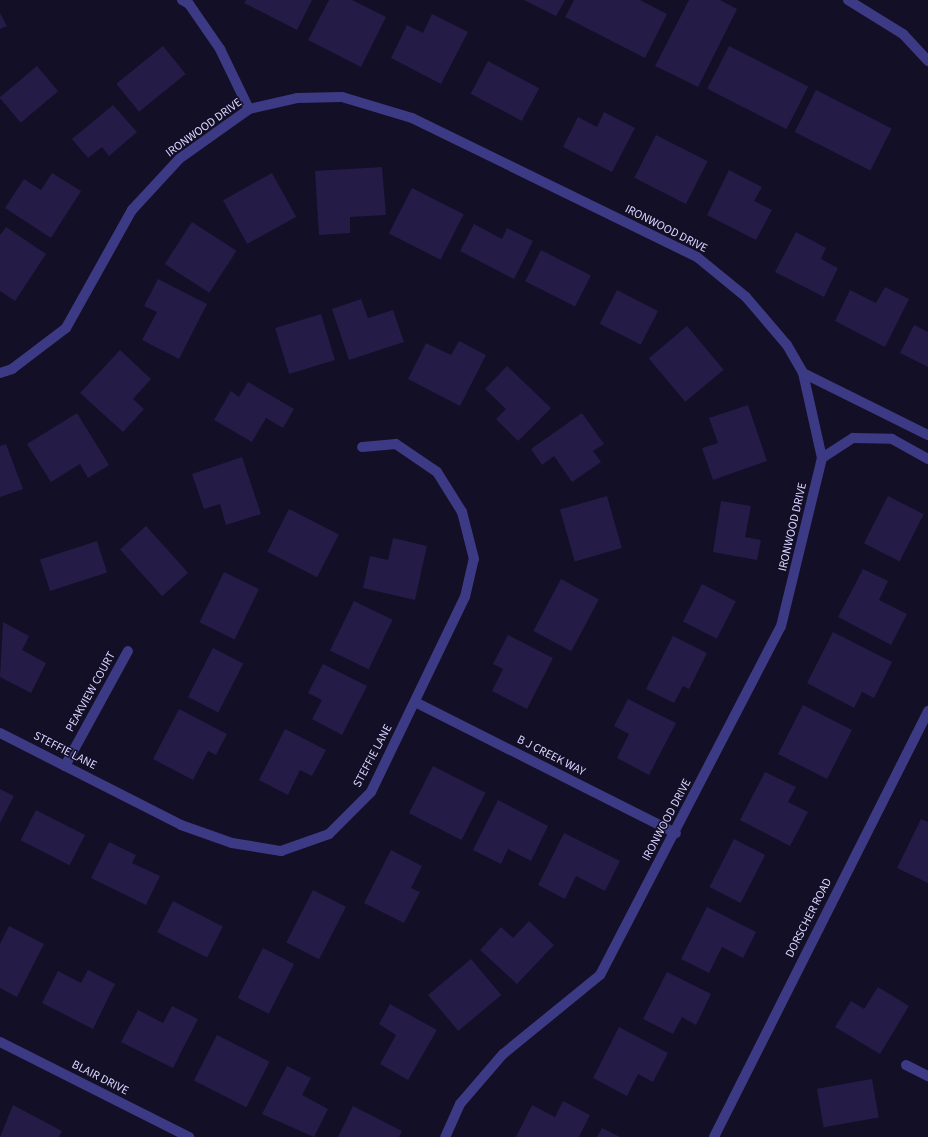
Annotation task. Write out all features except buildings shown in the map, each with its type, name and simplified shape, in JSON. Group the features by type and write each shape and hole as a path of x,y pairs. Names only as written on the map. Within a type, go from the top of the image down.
{"street":[{"path":"182,0 189,4 220,49 249,109"},
{"path":"848,0 903,34 928,61"},
{"name":"IRONWOOD DRIVE","path":"0,373 12,369 66,328 132,210 179,160 249,109 297,98 342,97 412,118 697,257 746,297 787,344 803,373 822,458 781,626 676,833 600,974 504,1054 460,1104 445,1137"},
{"path":"803,373 928,435"},
{"path":"822,458 853,438 892,440 928,459"},
{"name":"STEFFIE LANE","path":"0,733 181,825 232,843 282,851 329,834 371,792 466,597 474,559 462,512 437,472 396,444 362,447"},
{"name":"PEAKVIEW COURT","path":"65,766 128,651"},
{"name":"B J CREEK WAY","path":"415,702 676,833"},
{"name":"DORSCHER ROAD","path":"714,1137 928,711"},
{"name":"BLAIR DRIVE","path":"0,1042 189,1137"},
{"path":"906,1065 928,1076"}]}
